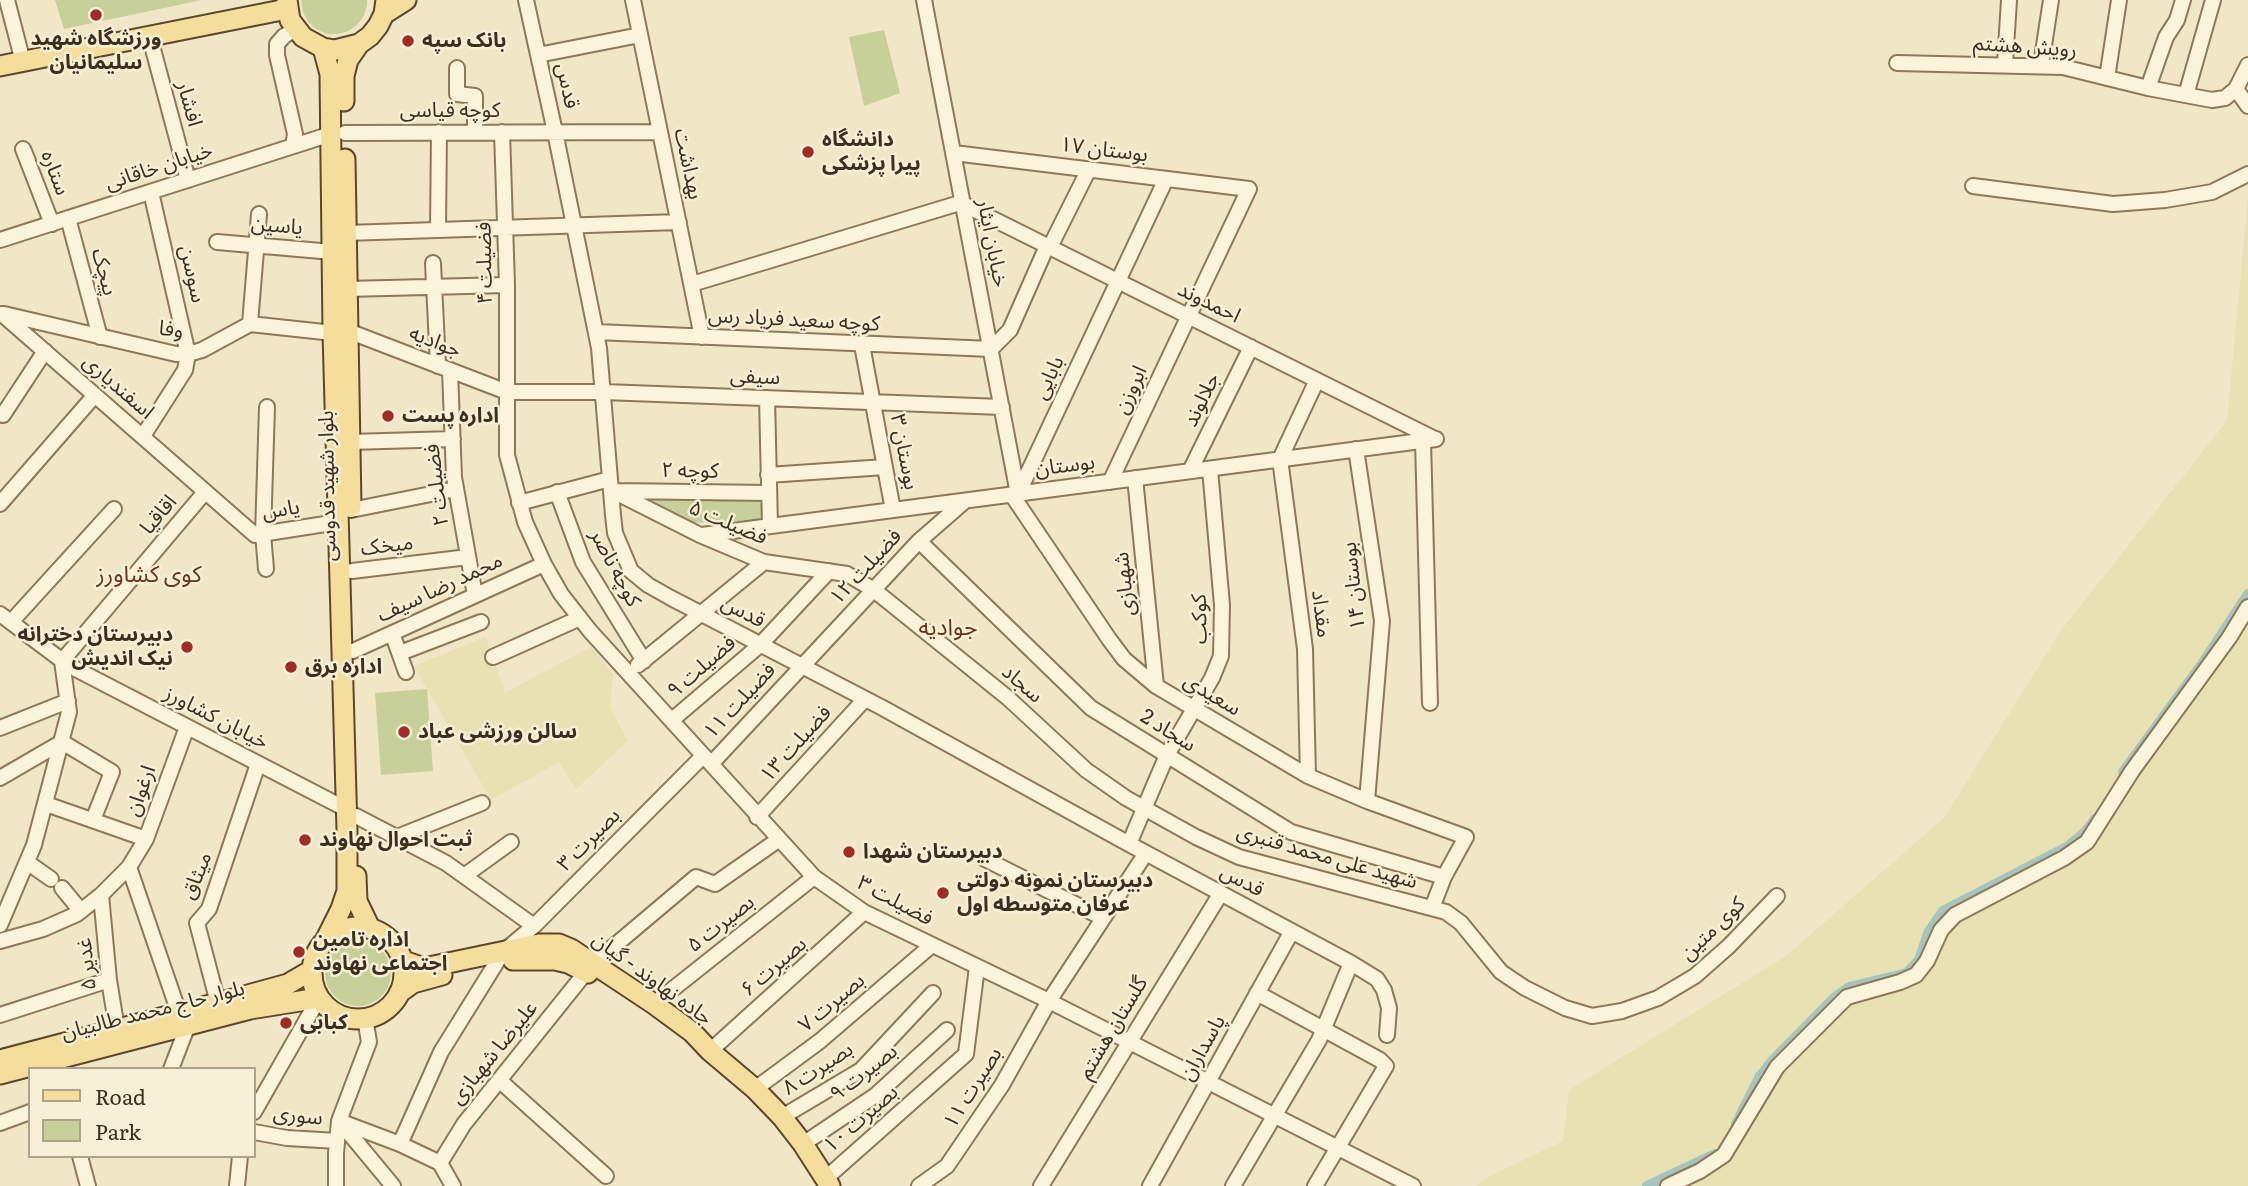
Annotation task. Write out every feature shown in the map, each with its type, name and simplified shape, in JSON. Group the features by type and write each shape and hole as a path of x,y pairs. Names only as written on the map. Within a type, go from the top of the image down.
{"main road":[{"path":"385,7 406,0"},
{"path":"0,66 150,38 287,5 296,29 303,37 323,48 335,50 359,44"},
{"name":"بلوار شهید قدوسی","path":"326,939 347,891 351,812 352,571 344,516 350,443 333,252 338,133 348,60 359,44 370,37 378,26 385,7"},
{"path":"323,48 330,74 338,133"},
{"name":"بلوار شهید قدوسی","path":"338,133 346,233 347,289 341,332 351,812 357,901 370,928"},
{"path":"370,928 391,941 401,960 403,977 399,993 387,1008 365,1018 339,1015 319,998 312,970 314,959 326,939 339,930 370,928"},
{"name":"جاده نهاوند - گیان","path":"399,993 423,979 539,944 559,944 710,1051 755,1089 803,1144 827,1182"},
{"name":"جاده نهاوند - گیان","path":"401,960 424,968 501,957"},
{"name":"جاده نهاوند - گیان","path":"590,967 654,1004 692,1032 710,1051"},
{"name":"بلوار حاج محمد طالبیان","path":"57,1064 184,1019 218,1003 288,984 312,970"},
{"name":"بلوار حاج محمد طالبیان","path":"0,1060 117,1029 319,998"},
{"name":"بلوار حاج محمد طالبیان","path":"0,1074 28,1069"}],"street":[{"path":"7,0 23,62"},
{"name":"قدس","path":"526,0 596,332 604,392 615,533 631,571 648,585 700,614 865,699 1351,963 1377,979 1384,989 1389,1008 1387,1035"},
{"name":"بهداشت","path":"633,0 702,337"},
{"name":"خیابان ایثار","path":"925,0 1002,407 1015,494"},
{"path":"2006,64 2009,0"},
{"path":"2041,65 2051,0"},
{"path":"2107,78 2119,0"},
{"path":"2148,88 2163,44 2177,20 2183,0"},
{"path":"2186,95 2213,0"},
{"path":"293,146 295,134 277,55 277,44 296,29"},
{"path":"538,55 640,34"},
{"name":"افشار","path":"150,38 188,180"},
{"name":"رویش هشتم","path":"1897,62 2063,66 2148,88 2212,100 2225,98 2236,89"},
{"path":"2248,65 2236,89 2248,106"},
{"path":"457,68 457,94 475,96 475,132"},
{"path":"438,230 439,132"},
{"name":"فضیلت ۴","path":"502,132 507,393"},
{"name":"کوچه قیاسی","path":"338,133 660,132"},
{"name":"خیابان خاقانی","path":"0,240 338,133"},
{"name":"ستاره","path":"28,161 23,149 52,223"},
{"name":"بوستان ۱۷","path":"954,153 1249,189"},
{"path":"991,349 1010,330 1089,169"},
{"path":"1973,186 2113,204 2165,200 2212,192 2248,174"},
{"name":"بابایی","path":"1015,494 1166,179"},
{"name":"ابروزن","path":"1110,482 1249,189"},
{"name":"سوسن","path":"152,192 188,354"},
{"path":"692,284 963,203"},
{"name":"احمدوند","path":"963,203 1317,380 1429,440"},
{"path":"259,214 250,324 341,332"},
{"name":"پیچک","path":"68,218 100,337"},
{"path":"346,233 679,222"},
{"name":"یاسین","path":"217,242 333,252"},
{"name":"فضیلت ۲","path":"433,263 433,288 453,439 456,489 475,595"},
{"path":"347,289 507,285"},
{"name":"وفا","path":"1,314 176,354 188,354 202,349 250,324"},
{"name":"اسفندیاری","path":"1,314 205,492"},
{"name":"جوادیه","path":"341,332 507,393"},
{"name":"کوچه سعید فریاد رس","path":"596,332 991,349"},
{"name":"بوستان ۳","path":"862,345 893,510"},
{"name":"جلالوند","path":"1190,471 1251,347"},
{"path":"3,415 45,351"},
{"path":"143,436 185,370 188,354"},
{"path":"1280,459 1317,380"},
{"name":"سیفی","path":"507,393 604,392 1002,407"},
{"name":"فضیلت ۳","path":"507,393 507,455 519,503 544,564 561,594 757,817 814,877 864,912 1049,1001 1413,1186"},
{"path":"0,504 95,395"},
{"path":"767,398 770,526"},
{"path":"266,569 263,534 267,407"},
{"path":"350,443 453,439"},
{"path":"1429,440 1430,703"},
{"name":"بوستان","path":"700,536 1429,440"},
{"name":"بوستان ۱۴","path":"1356,449 1382,621 1367,802"},
{"name":"مقداد","path":"1280,459 1305,649 1308,776"},
{"path":"768,475 885,467"},
{"name":"کوکب","path":"1129,844 1167,755 1212,678 1221,656 1223,636 1210,469"},
{"name":"شهبازی","path":"1135,478 1156,686"},
{"name":"کوچه ۲","path":"519,503 557,492 610,485 768,493"},
{"name":"فضیلت ۵","path":"610,485 700,536 764,562 846,573 874,590"},
{"name":"یاس","path":"205,492 255,535 456,489"},
{"name":"اقاقیا","path":"62,661 205,492"},
{"name":"کوچه ناصر","path":"557,492 583,562 644,661"},
{"name":"سعیدی","path":"1015,494 1124,659 1156,686 1308,776 1367,802 1466,837 1444,877"},
{"name":"فضیلت ۱۲","path":"801,667 919,541 966,501"},
{"path":"5,618 114,509"},
{"name":"سجاد 2","path":"919,541 1091,708 1291,832 1444,877"},
{"name":"میخک","path":"352,571 468,557"},
{"path":"629,673 764,562"},
{"name":"محمد رضا سیف","path":"353,651 544,564"},
{"name":"فضیلت ۹","path":"672,720 760,645 829,571"},
{"name":"سجاد","path":"874,590 1008,698 1086,770 1144,808"},
{"path":"1668,1186 1700,1171 1724,1155 1776,1067 1840,1003 1847,998 1916,975 1927,961 1941,930 1955,915 2063,858 2087,842 2132,771 2229,638 2248,607"},
{"name":"خیابان کشاورز","path":"5,618 62,661 446,863 534,926"},
{"path":"493,657 580,618"},
{"path":"400,653 481,622"},
{"path":"392,633 406,672"},
{"path":"0,925 27,862 62,743 69,712 62,661"},
{"name":"فضیلت ۱۱","path":"707,760 801,667"},
{"name":"فضیلت ۱۳","path":"757,817 865,699"},
{"path":"0,729 68,701"},
{"name":"ارغوان","path":"0,941 43,929 81,911 102,895 130,867 146,839 187,727"},
{"path":"0,778 62,743"},
{"path":"62,743 112,772 93,820"},
{"name":"بصیرت ۳","path":"400,1144 441,1052 501,957 707,760"},
{"name":"میثاق","path":"218,1003 197,923 209,909 258,764"},
{"path":"397,837 482,803"},
{"path":"46,804 146,839"},
{"name":"شهید علی محمد قنبری","path":"1144,808 1239,857 1429,907"},
{"name":"علیرضا شهبازی","path":"440,1163 464,1124 590,967 696,877 715,884 778,840"},
{"path":"464,876 512,842"},
{"name":"بصیرت ۱۱","path":"919,1186 947,1166 1002,1085 1049,1001 1146,853"},
{"path":"982,858 1103,918"},
{"path":"27,862 56,883 81,911"},
{"path":"130,867 184,1019 172,1067"},
{"name":"بصیرت ۵","path":"654,1004 814,877"},
{"path":"1429,907 1444,877"},
{"name":"گلستان هشتم","path":"1041,1186 1220,893"},
{"name":"غدیر ۵","path":"102,895 109,980 117,1029"},
{"name":"کوی متین","path":"1429,907 1446,912 1461,923 1501,972 1517,983 1565,1008 1592,1016 1622,1012 1658,998 1695,976 1729,946 1777,896"},
{"name":"بصیرت ۶","path":"710,1051 864,912"},
{"name":"پاسداران","path":"1150,1186 1292,931"},
{"name":"بصیرت ۷","path":"755,1089 820,1041 932,945"},
{"path":"1233,1186 1319,1040 1351,963"},
{"name":"بصیرت ۱۰","path":"827,1182 966,1054 977,967"},
{"path":"0,1015 109,980"},
{"name":"بصیرت ۸","path":"782,1117 861,1070 933,993"},
{"path":"1257,993 1381,1060 1386,1066 1315,1186"},
{"path":"256,1108 319,998"},
{"path":"336,1186 339,1121 369,1042 365,1018"},
{"name":"بصیرت ۹","path":"803,1144 876,1095 947,1030"},
{"path":"499,1080 607,1176"},
{"path":"0,1123 28,1113"},
{"path":"339,1121 400,1144 440,1163 453,1186"},
{"path":"339,1121 393,1186"},
{"name":"سوری","path":"256,1132 287,1138 337,1141"},
{"path":"81,1158 88,1186"},
{"path":"237,1186 240,1158"}],"shaded area":[{"path":"2248,198 2248,1186 1477,1186 1484,1179 1563,1141 1569,1090 1786,956 1944,818 2062,629 2227,421"},
{"path":"486,637 505,693 591,647 613,674 610,708 628,741 576,789 559,762 491,800 414,666"}],"green space":[{"name":"ورزشگاه شهید سلیمانیان","path":"55,0 202,0 64,29"},
{"path":"301,0 367,0 367,5 364,16 357,25 338,34 327,34 308,22"},
{"path":"884,30 900,93 864,106 849,37"},
{"path":"645,499 762,500 762,520 691,523"},
{"name":"سالن ورزشی عباد","path":"427,689 433,771 381,775 375,693"},
{"path":"351,940 365,940 377,945 386,954 391,973 389,986 382,997 365,1006 351,1006 339,1001 330,992 325,980 325,966 330,954 339,945"}],"waterway":[{"path":"2123,772 2202,664 2248,594"},
{"path":"1736,1124 1760,1076 1834,998 1849,987 1907,973 1919,960 1929,931 1943,911 2067,847 2085,832 2095,819"},
{"path":"1647,1186 1715,1154"}],"place":[{"name":"ورزشگاه شهید سلیمانیان","path":"96,15"},
{"name":"بانک سپه","path":"408,41"},
{"name":"دانشگاه پیرا پزشکی","path":"808,152"},
{"name":"اداره پست","path":"388,416"},
{"name":"دبیرستان دخترانه نیک اندیش","path":"187,647"},
{"name":"اداره برق","path":"291,667"},
{"name":"سالن ورزشی عباد","path":"404,732"},
{"name":"ثبت احوال نهاوند","path":"305,840"},
{"name":"دبیرستان شهدا","path":"849,852"},
{"name":"دبیرستان نمونه دولتی عرفان متوسطه اول","path":"943,893"},
{"name":"اداره تامین اجتماعی نهاوند","path":"299,952"},
{"name":"کبابی","path":"286,1023"}],"district":[{"name":"کوی کشاورز","path":"149,575"},
{"name":"جوادیه","path":"948,628"}]}
